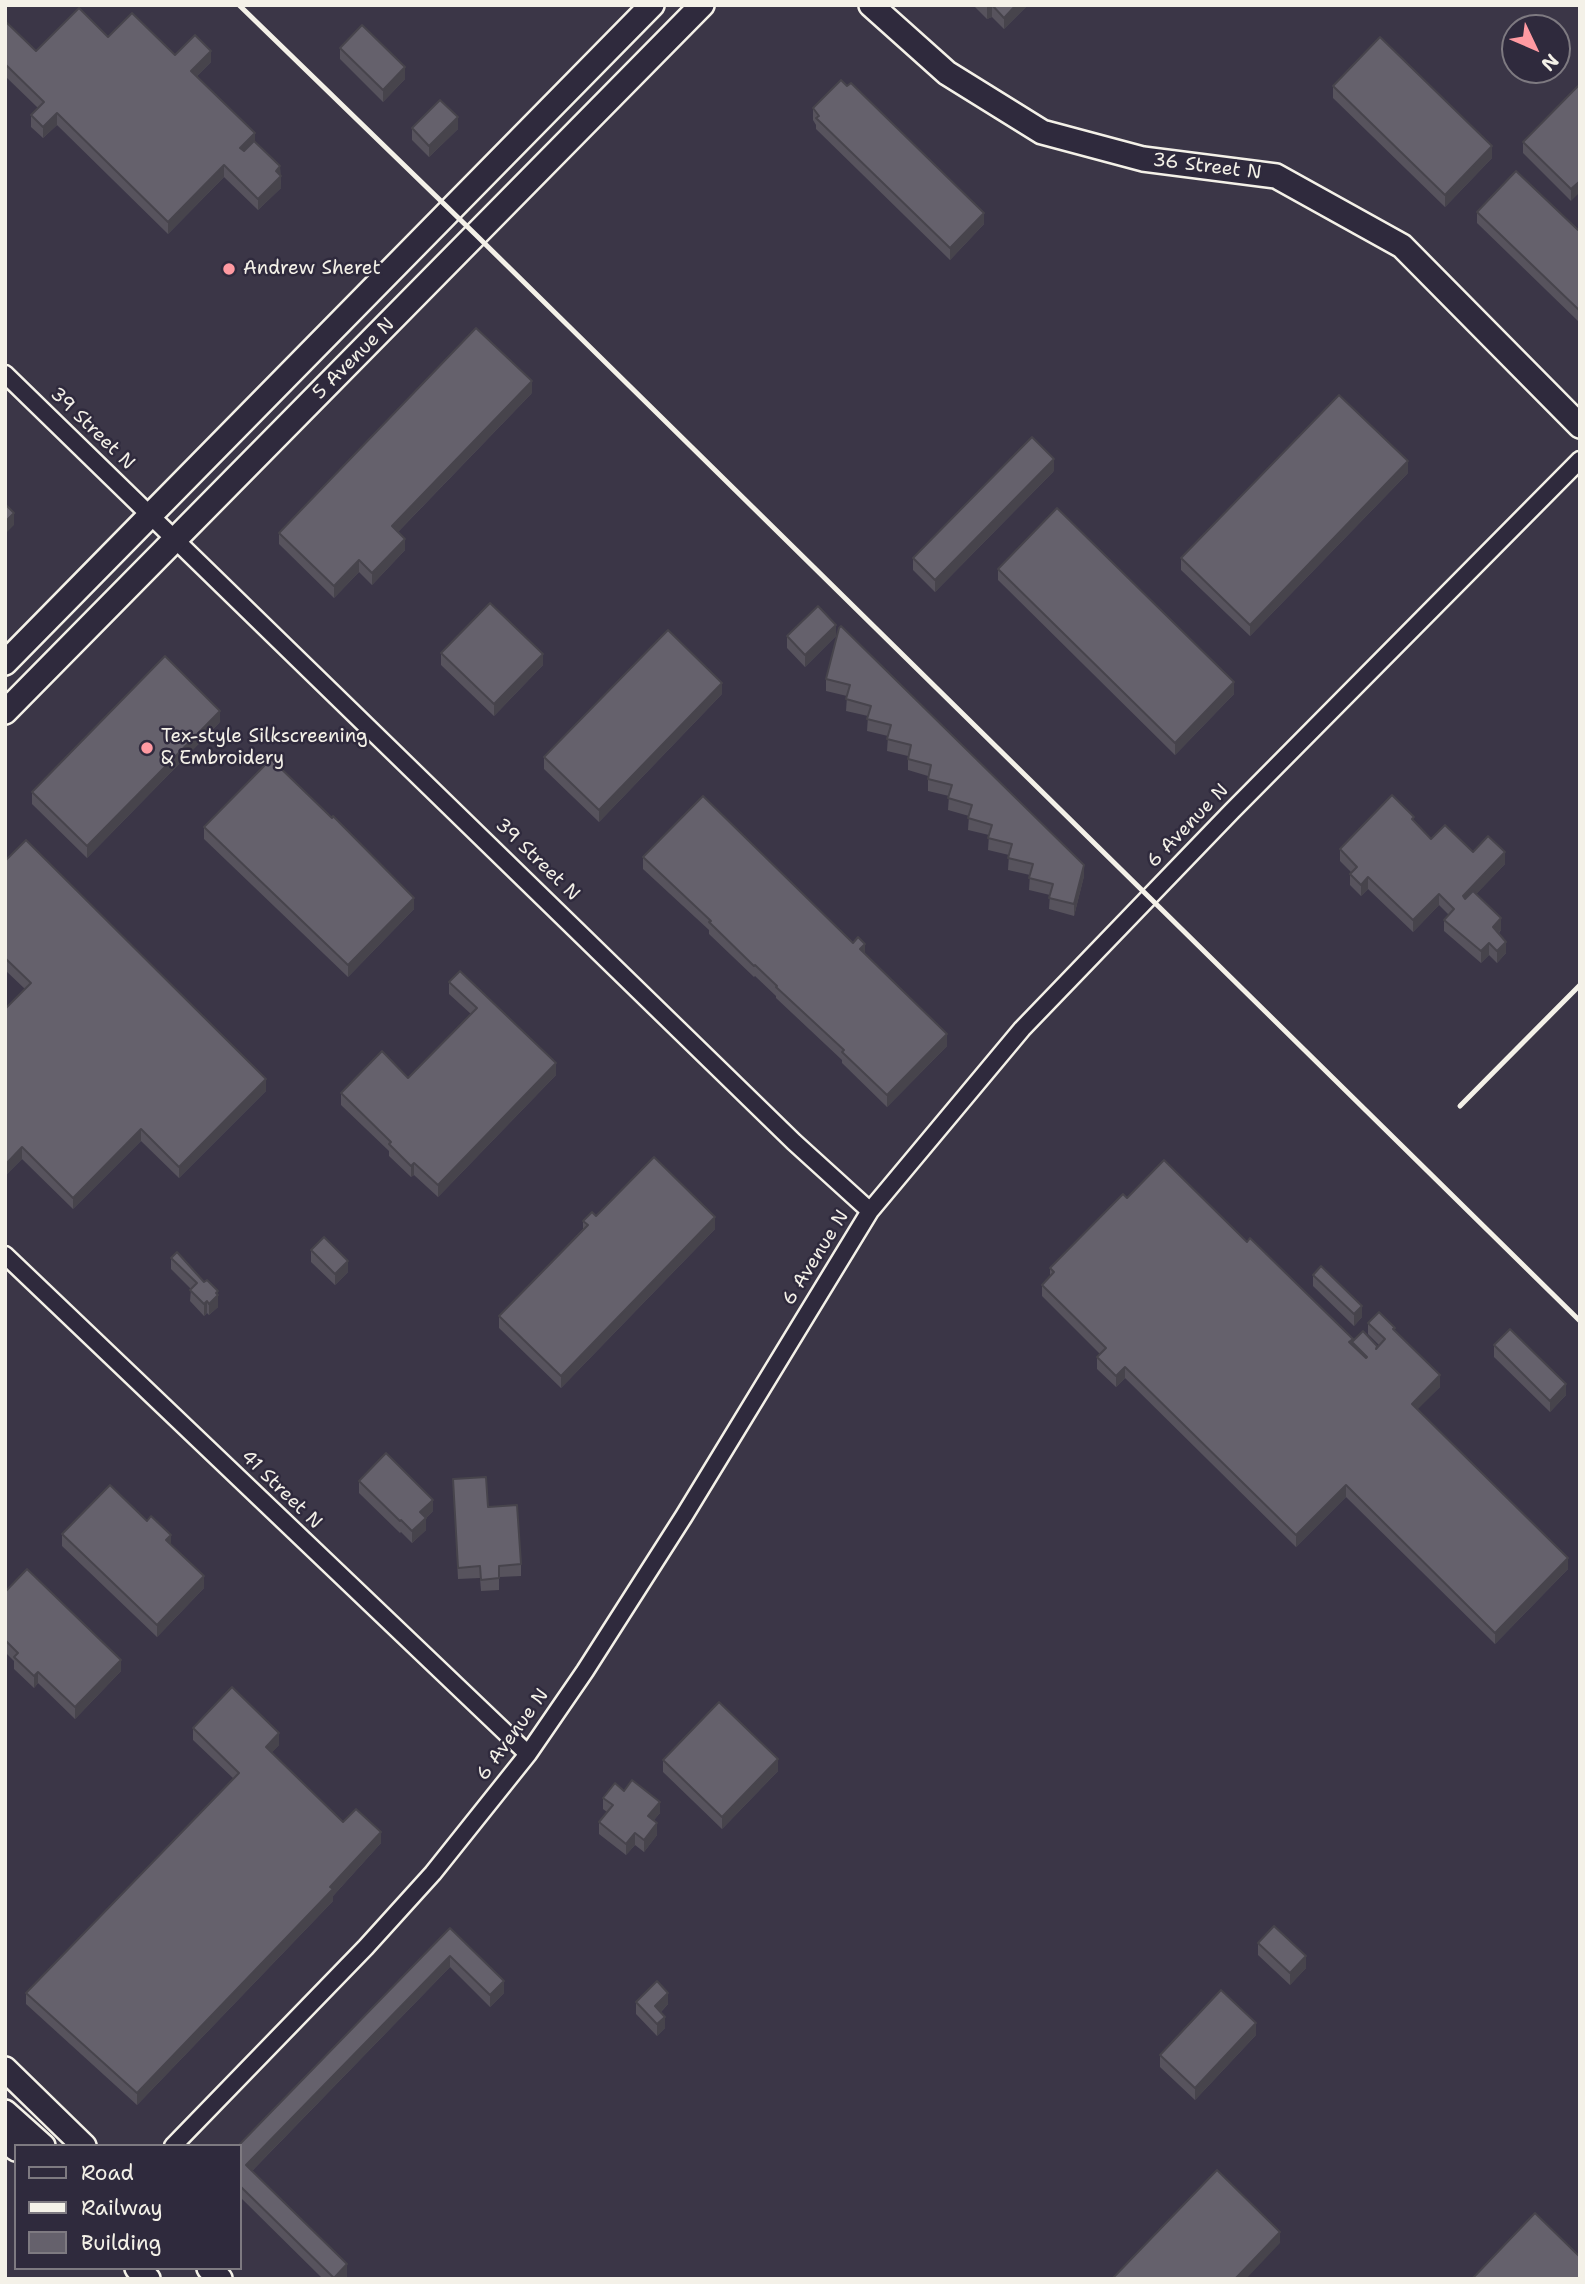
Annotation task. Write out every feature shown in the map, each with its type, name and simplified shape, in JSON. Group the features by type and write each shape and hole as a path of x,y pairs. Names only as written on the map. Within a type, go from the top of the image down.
{"main road":[{"name":"5 Avenue N","path":"5,663 653,5"},
{"name":"5 Avenue N","path":"5,712 702,5"},
{"name":"36 Street N","path":"871,5 947,73 1042,132 1143,159 1276,176 1402,246 1580,426"},
{"path":"5,2069 82,2144"},
{"path":"5,2112 41,2144"}],"street":[{"name":"39 Street N","path":"5,374 784,1132 870,1211"},
{"name":"6 Avenue N","path":"175,2144 433,1873 528,1754 684,1516 870,1211 1022,1029 1232,811 1580,460"},
{"name":"41 Street N","path":"5,1255 528,1754"}],"building":[{"path":"992,5 1016,5 1004,18"},
{"path":"79,8 108,37 132,13 175,55 195,35 211,51 191,71 255,133 240,148 244,151 254,141 280,166 276,171 281,176 258,199 224,165 168,222 57,113 43,127 31,115 44,102 5,64 5,21 36,51"},
{"path":"362,25 405,67 383,90 340,48"},
{"path":"1380,37 1492,146 1445,195 1333,86"},
{"path":"841,80 847,86 851,83 984,213 950,248 816,118 819,116 813,108"},
{"path":"1580,84 1580,181 1571,189 1523,142"},
{"path":"440,100 458,117 429,146 412,128"},
{"path":"1516,171 1578,230 1580,228 1579,310 1477,212"},
{"path":"476,328 532,381 392,526 405,539 372,573 359,560 334,586 279,533"},
{"path":"1339,395 1408,461 1250,625 1181,558"},
{"path":"1032,437 1054,459 935,580 913,558"},
{"path":"5,504 14,513 5,522"},
{"path":"1057,508 1234,682 1175,743 998,569"},
{"path":"490,603 543,654 494,704 441,653"},
{"path":"818,606 836,625 805,655 787,636"},
{"path":"841,626 1084,865 1074,904 1049,898 1053,884 1029,878 1033,864 1008,858 1012,844 988,838 992,825 968,818 972,805 948,798 952,785 928,779 931,765 908,759 911,745 887,739 891,725 867,719 871,706 846,699 850,685 826,679"},
{"path":"668,630 722,683 599,810 544,757"},
{"path":"165,656 220,711 87,846 32,792"},
{"path":"271,759 332,818 333,816 414,898 348,965 204,827"},
{"path":"1392,795 1431,839 1445,825 1473,852 1488,836 1505,852 1463,896 1465,899 1473,891 1501,918 1493,927 1506,942 1497,951 1489,943 1481,951 1444,920 1454,909 1439,894 1413,920 1368,877 1361,885 1350,874 1357,867 1340,849"},
{"path":"703,796 853,943 858,937 865,944 860,949 947,1034 887,1095 842,1052 844,1050 643,857"},
{"path":"26,840 266,1079 179,1167 141,1129 73,1198 22,1147 5,1165 5,1009 31,983 5,958 5,861"},
{"path":"460,971 556,1063 438,1185 414,1163 411,1166 389,1144 391,1142 341,1093 382,1051 408,1078 477,1008 449,982"},
{"path":"654,1157 715,1217 561,1376 499,1316 588,1225 583,1221 592,1212 596,1216"},
{"path":"1164,1160 1247,1242 1250,1238 1353,1339 1349,1342 1366,1358 1352,1342 1363,1331 1377,1346 1376,1349 1385,1339 1368,1323 1379,1312 1440,1375 1412,1404 1568,1558 1495,1633 1346,1485 1296,1535 1125,1367 1116,1376 1097,1357 1106,1348 1042,1285 1054,1272 1050,1268 1123,1194 1127,1198"},
{"path":"324,1237 348,1261 335,1274 311,1250"},
{"path":"177,1252 204,1282 207,1280 218,1291 218,1295 209,1304 207,1301 204,1304 190,1290 197,1283 171,1258"},
{"path":"1321,1266 1362,1306 1354,1314 1313,1275"},
{"path":"1510,1329 1566,1384 1550,1401 1494,1345"},
{"path":"386,1453 433,1500 420,1512 426,1518 412,1531 359,1481"},
{"path":"486,1477 488,1507 517,1505 521,1564 499,1566 499,1578 481,1580 480,1566 458,1568 453,1479"},
{"path":"110,1485 147,1521 151,1516 171,1535 166,1540 204,1576 157,1625 62,1534"},
{"path":"27,1569 121,1660 75,1707 38,1672 34,1676 14,1657 18,1653 5,1640 5,1592"},
{"path":"232,1687 279,1733 266,1747 343,1822 356,1809 381,1832 330,1887 333,1889 137,2093 26,1993 239,1773 193,1728"},
{"path":"719,1702 778,1759 722,1817 663,1760"},
{"path":"632,1780 660,1802 648,1816 657,1823 644,1840 635,1833 626,1844 599,1822 613,1805 603,1798 615,1783 624,1791"},
{"path":"1274,1926 1306,1956 1290,1973 1258,1943"},
{"path":"450,1928 504,1981 490,1995 450,1956 246,2165 347,2264 334,2278 242,2188 240,2144"},
{"path":"657,1981 668,1993 655,2006 665,2017 657,2024 636,2002"},
{"path":"1221,1990 1256,2023 1195,2088 1160,2055"},
{"path":"1217,2170 1280,2232 1235,2279 1112,2279"},
{"path":"1535,2213 1580,2257 1580,2279 1472,2279"}],"railway":[{"path":"239,5 1580,1321"},
{"path":"1460,1106 1580,985"}],"place":[{"name":"Andrew Sheret","path":"229,269"},
{"name":"Tex-style Silkscreening & Embroidery","path":"147,748"}]}
